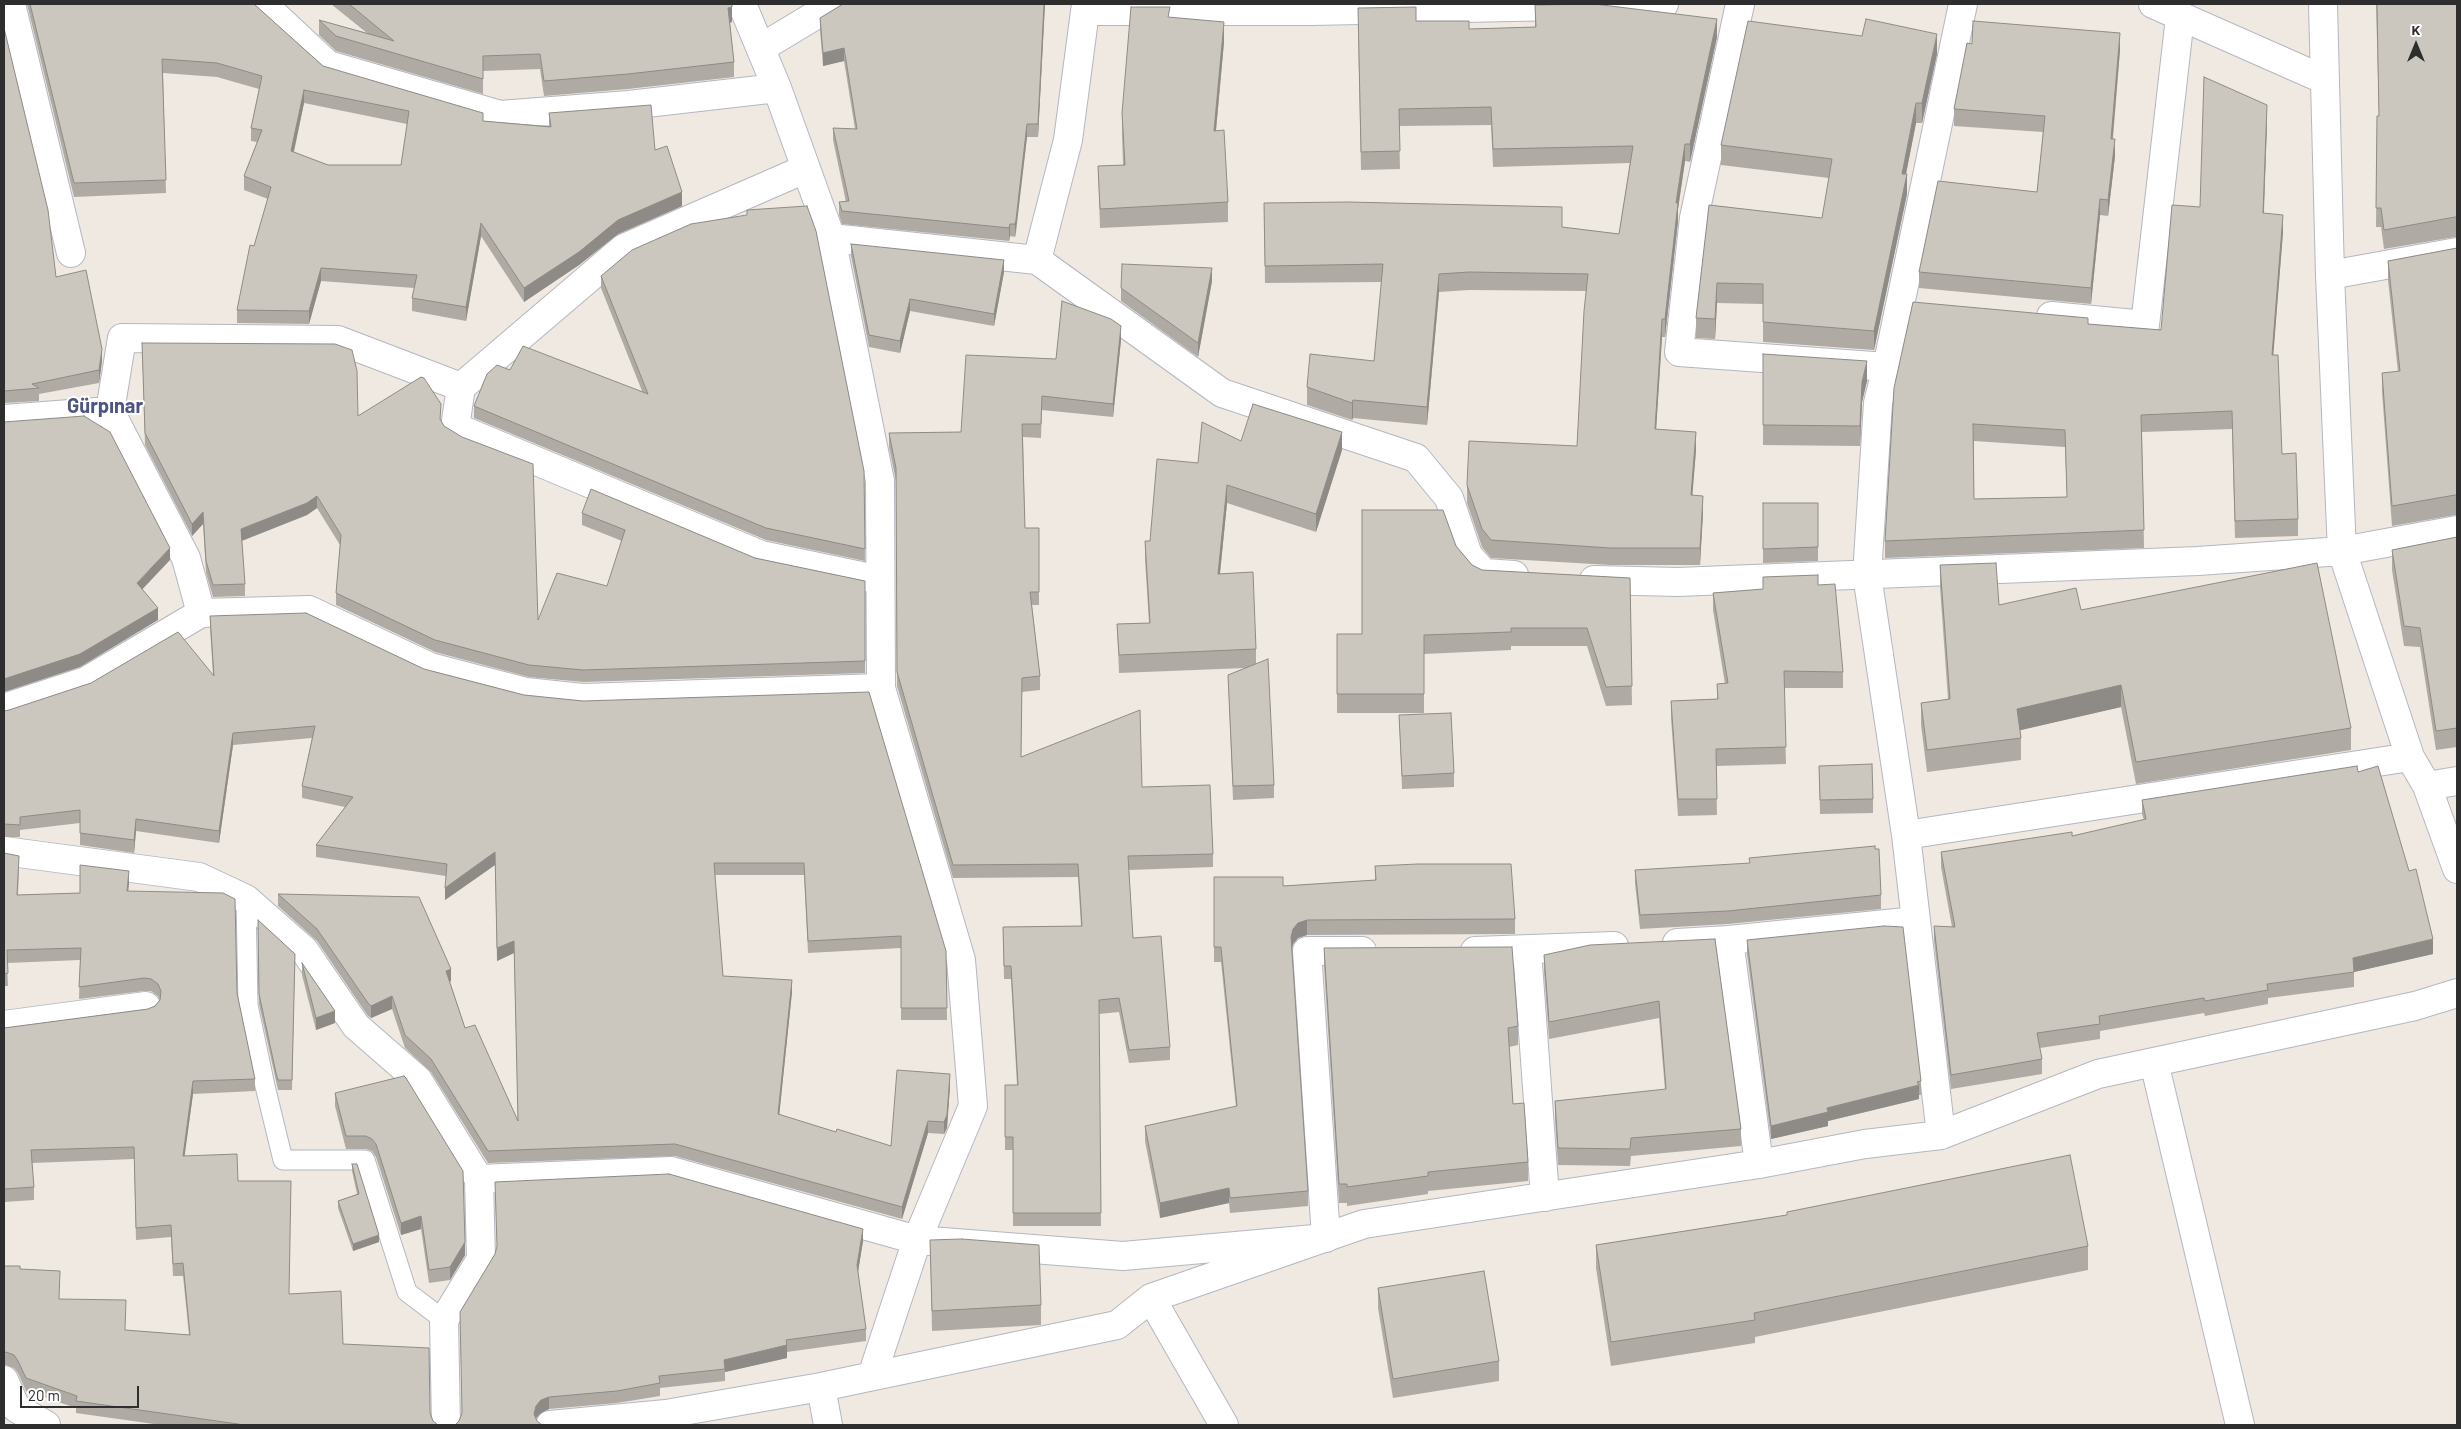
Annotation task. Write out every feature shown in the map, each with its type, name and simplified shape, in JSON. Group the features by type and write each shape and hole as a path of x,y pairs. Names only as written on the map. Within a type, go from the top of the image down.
{"street":[{"path":"11,4 71,253"},
{"path":"263,4 328,65 500,115 629,105 777,88"},
{"path":"742,4 777,88 831,238 880,481 881,688 961,960 973,1106 917,1240 872,1376"},
{"path":"761,48 834,4"},
{"path":"1037,260 1068,140 1086,7 1311,11 1664,4"},
{"path":"1740,4 1694,218 1679,352 1888,367"},
{"path":"1941,1135 1906,835 1867,575 1878,403 1888,367 1963,4"},
{"path":"2153,4 2325,80"},
{"path":"2323,4 2330,275 2342,551 2410,757 2427,786 2457,869"},
{"path":"2028,314 2145,325 2180,17"},
{"path":"805,169 624,248 461,387 455,427 761,555 880,580"},
{"path":"831,238 1037,260 1222,393 1416,458 1449,498 1468,555 1484,573 1537,577"},
{"path":"2330,275 2457,252"},
{"path":"1900,302 1930,305"},
{"path":"201,613 186,558 110,411 122,338 338,340 461,387"},
{"path":"4,419 110,411"},
{"path":"1573,579 1678,582 2198,562 2342,551 2457,530"},
{"path":"4,708 86,681 201,613 309,610 430,667 526,692 582,698 881,688"},
{"path":"1906,835 2410,757"},
{"path":"2427,786 2457,781"},
{"path":"4,851 198,877 246,899 304,950 356,1026 418,1080 478,1179 481,1259 444,1320 446,1425"},
{"path":"1447,951 1527,950 1729,940 1916,921"},
{"path":"1729,940 1759,1164"},
{"path":"1527,950 1545,1197"},
{"path":"1326,1238 1307,951 1387,951"},
{"path":"550,1425 666,1414 821,1387 1117,1325 1152,1298 1364,1224 1759,1164 1865,1144 1941,1135 2098,1074 2416,1006 2457,993"},
{"path":"4,1025 146,1006"},
{"path":"2154,1062 2240,1425"},
{"path":"478,1179 671,1172 917,1240 1124,1256 1326,1238"},
{"path":"1152,1298 1224,1425"},
{"path":"4,1380 16,1408 46,1425"},
{"path":"821,1387 828,1425"}],"lane":[{"path":"246,899 248,1005 283,1160 365,1160 407,1292 444,1320"}],"building":[{"path":"30,4 254,4 323,66 483,113 483,121 551,127 549,113 651,105 655,150 667,146 682,192 618,220 579,252 524,288 481,223 466,307 412,298 417,275 321,268 309,311 237,310 250,245 254,246 271,187 244,176 262,130 251,128 262,76 217,63 162,59 166,180 74,183","holes":["304,90 409,111 401,165 328,165 291,151"]},
{"path":"349,4 732,4 732,7 728,8 734,62 544,81 540,54 483,56 483,79 336,36 319,20 394,41"},
{"path":"843,4 1044,4 1038,124 1027,124 1015,224 1010,224 1009,228 842,211 839,202 849,201 833,128 857,129 844,48 823,53 820,18"},
{"path":"1594,4 1717,19 1690,144 1685,144 1676,203 1678,203 1665,319 1662,319 1655,429 1696,432 1691,495 1703,496 1700,548 1610,548 1491,540 1482,529 1467,485 1469,441 1577,446 1584,311 1588,274 1469,272 1439,274 1427,407 1353,400 1352,403 1307,387 1310,354 1374,361 1383,264 1265,266 1264,203 1348,202 1562,207 1562,227 1619,234 1633,146 1493,149 1491,107 1399,109 1400,151 1361,152 1358,8 1416,7 1416,21 1469,21 1469,29 1536,27 1535,5"},
{"path":"2377,4 2457,4 2457,217 2384,230 2381,208 2376,208 2377,116 2379,116"},
{"path":"1131,7 1170,7 1168,17 1224,22 1214,131 1224,130 1228,202 1100,209 1098,166 1125,165 1122,113"},
{"path":"1866,19 1937,34 1922,103 1916,103 1902,174 1907,174 1874,331 1763,322 1763,284 1717,283 1715,319 1696,318 1709,205 1822,218 1832,159 1721,145 1748,21 1862,36"},
{"path":"1973,21 2120,33 2111,139 2115,139 2108,200 2100,199 2091,288 1919,272 1938,181 2037,192 2045,116 1954,109 1967,43 1972,44"},
{"path":"4,28 48,210 56,277 86,270 102,349 99,370 32,384 39,388 4,391"},
{"path":"2204,77 2267,105 2263,213 2283,215 2272,355 2278,355 2282,454 2296,453 2298,519 2235,521 2232,411 2141,415 2144,530 1885,541 1894,388 1913,302 2088,318 2088,324 2161,330 2172,205 2200,207","holes":["1973,424 2065,430 2067,497 1974,499"]},
{"path":"807,206 816,231 864,471 865,549 766,528 474,406 487,374 497,365 510,370 523,346 648,394 601,276 632,250 691,224 747,215 747,210"},
{"path":"851,244 1004,260 994,314 910,299 900,341 869,335"},
{"path":"2457,248 2457,495 2392,506 2382,373 2400,371 2388,261"},
{"path":"1122,264 1212,268 1198,343 1121,288"},
{"path":"1062,301 1111,319 1121,326 1113,404 1042,396 1041,424 1022,424 1025,528 1039,528 1039,592 1030,592 1040,676 1022,678 1021,757 1140,710 1142,787 1210,785 1213,854 1128,856 1133,938 1161,936 1170,1047 1129,1050 1119,998 1099,1000 1101,1213 1013,1213 1013,1137 1005,1137 1005,1085 1018,1085 1011,966 1004,966 1003,927 1082,926 1078,864 953,865 897,672 896,468 889,433 961,432 966,355 1056,359"},
{"path":"142,343 335,344 352,350 357,371 358,416 421,377 424,378 441,404 440,419 444,426 462,437 533,464 538,620 557,573 607,586 625,530 582,513 591,489 755,558 865,581 865,661 583,670 529,665 435,640 336,593 341,535 317,496 307,503 241,529 245,584 213,585 206,561 203,512 192,524 145,433"},
{"path":"1763,354 1867,361 1862,382 1860,426 1763,425"},
{"path":"1253,404 1342,432 1316,514 1227,485 1218,574 1253,572 1256,649 1119,655 1117,624 1150,623 1145,541 1150,541 1157,459 1198,463 1202,422 1241,441"},
{"path":"84,416 110,432 170,548 137,583 158,608 80,654 4,679 4,422"},
{"path":"1763,503 1818,503 1818,547 1763,549"},
{"path":"1362,510 1443,510 1456,546 1472,565 1482,570 1630,578 1632,686 1606,687 1587,628 1511,628 1511,632 1424,635 1424,694 1337,694 1337,634 1362,634"},
{"path":"2457,537 2457,728 2436,731 2420,628 2404,626 2392,550"},
{"path":"1996,563 1999,605 2076,588 2081,610 2317,563 2351,728 2136,762 2121,685 2017,709 2021,738 1927,750 1921,703 1950,699 1940,565"},
{"path":"1818,575 1818,585 1835,584 1843,672 1784,671 1786,747 1716,749 1717,799 1678,799 1671,701 1718,699 1717,684 1728,683 1713,593 1763,589 1763,577"},
{"path":"306,613 424,669 524,695 583,701 869,692 946,951 947,1008 901,1008 901,936 808,941 804,863 714,863 723,976 792,980 778,1114 836,1132 837,1129 891,1146 897,1070 950,1074 947,1115 944,1122 928,1121 902,1207 675,1144 488,1151 431,1059 405,1035 392,996 371,1006 317,929 278,894 419,897 451,969 446,971 465,1028 475,1025 518,1121 514,941 497,948 495,852 445,888 447,864 316,845 353,797 302,786 315,726 233,733 219,831 136,819 134,840 80,833 80,810 20,817 20,825 4,824 4,711 91,683 178,632 214,676 210,616"},
{"path":"1268,659 1274,785 1233,786 1228,675"},
{"path":"1451,713 1454,773 1402,776 1399,715"},
{"path":"1872,764 1873,799 1820,800 1819,766"},
{"path":"2357,766 2358,772 2378,766 2409,871 2416,869 2433,939 2353,958 2354,972 2267,984 2268,990 2205,1001 2204,998 2099,1016 2100,1024 2037,1033 2042,1059 1951,1075 1934,926 1955,927 1941,852 2072,832 2072,836 2146,819 2142,800"},
{"path":"1875,846 1875,849 1879,849 1881,895 1728,911 1640,915 1635,870 1750,863 1749,858"},
{"path":"4,853 19,856 17,895 80,893 80,865 129,871 127,891 223,893 235,899 237,993 255,1079 193,1081 183,1156 237,1154 238,1181 291,1181 289,1294 341,1291 343,1344 429,1348 430,1413 433,1421 438,1425 245,1425 76,1401 77,1396 26,1378 14,1355 4,1353 4,1266 20,1266 20,1269 60,1271 59,1299 126,1300 125,1330 190,1335 183,1263 173,1264 171,1225 136,1228 134,1147 31,1150 34,1187 4,1189 4,1028 148,1009 155,1006 160,1000 161,991 158,984 151,979 144,978 79,987 81,948 7,950 8,973 4,974"},
{"path":"1511,864 1515,919 1307,920 1298,923 1293,929 1291,937 1308,1191 1230,1198 1229,1188 1160,1203 1145,1126 1237,1106 1221,947 1214,947 1214,877 1283,877 1283,886 1376,880 1375,866"},
{"path":"258,920 295,954 292,1080 278,1080 259,994"},
{"path":"1884,926 1903,927 1921,1081 1917,1082 1919,1085 1827,1108 1828,1112 1771,1126 1747,940"},
{"path":"1715,939 1741,1129 1631,1138 1630,1149 1558,1148 1555,1101 1666,1089 1659,1001 1549,1022 1544,955 1590,945"},
{"path":"1512,947 1518,1026 1508,1028 1513,1104 1524,1103 1528,1162 1428,1172 1428,1176 1347,1187 1347,1184 1339,1184 1324,948"},
{"path":"302,963 335,1011 316,1018"},
{"path":"404,1076 463,1171 465,1242 450,1267 429,1270 421,1216 401,1223 376,1144 366,1136 346,1136 335,1093"},
{"path":"2070,1155 2088,1246 1754,1313 1755,1320 1611,1342 1596,1245 1787,1215 1787,1212"},
{"path":"352,1164 357,1164 379,1235 353,1244 338,1201 359,1194"},
{"path":"669,1174 863,1229 857,1265 866,1329 786,1340 787,1345 724,1360 725,1369 659,1376 660,1383 617,1391 549,1397 541,1400 536,1406 534,1414 537,1421 542,1425 455,1425 462,1413 460,1312 495,1254 497,1246 495,1182"},
{"path":"962,1239 1039,1245 1041,1305 932,1311 930,1240"},
{"path":"1484,1271 1499,1361 1393,1379 1378,1288"}],"district":[{"name":"Gürpınar","path":"105,406"}]}
